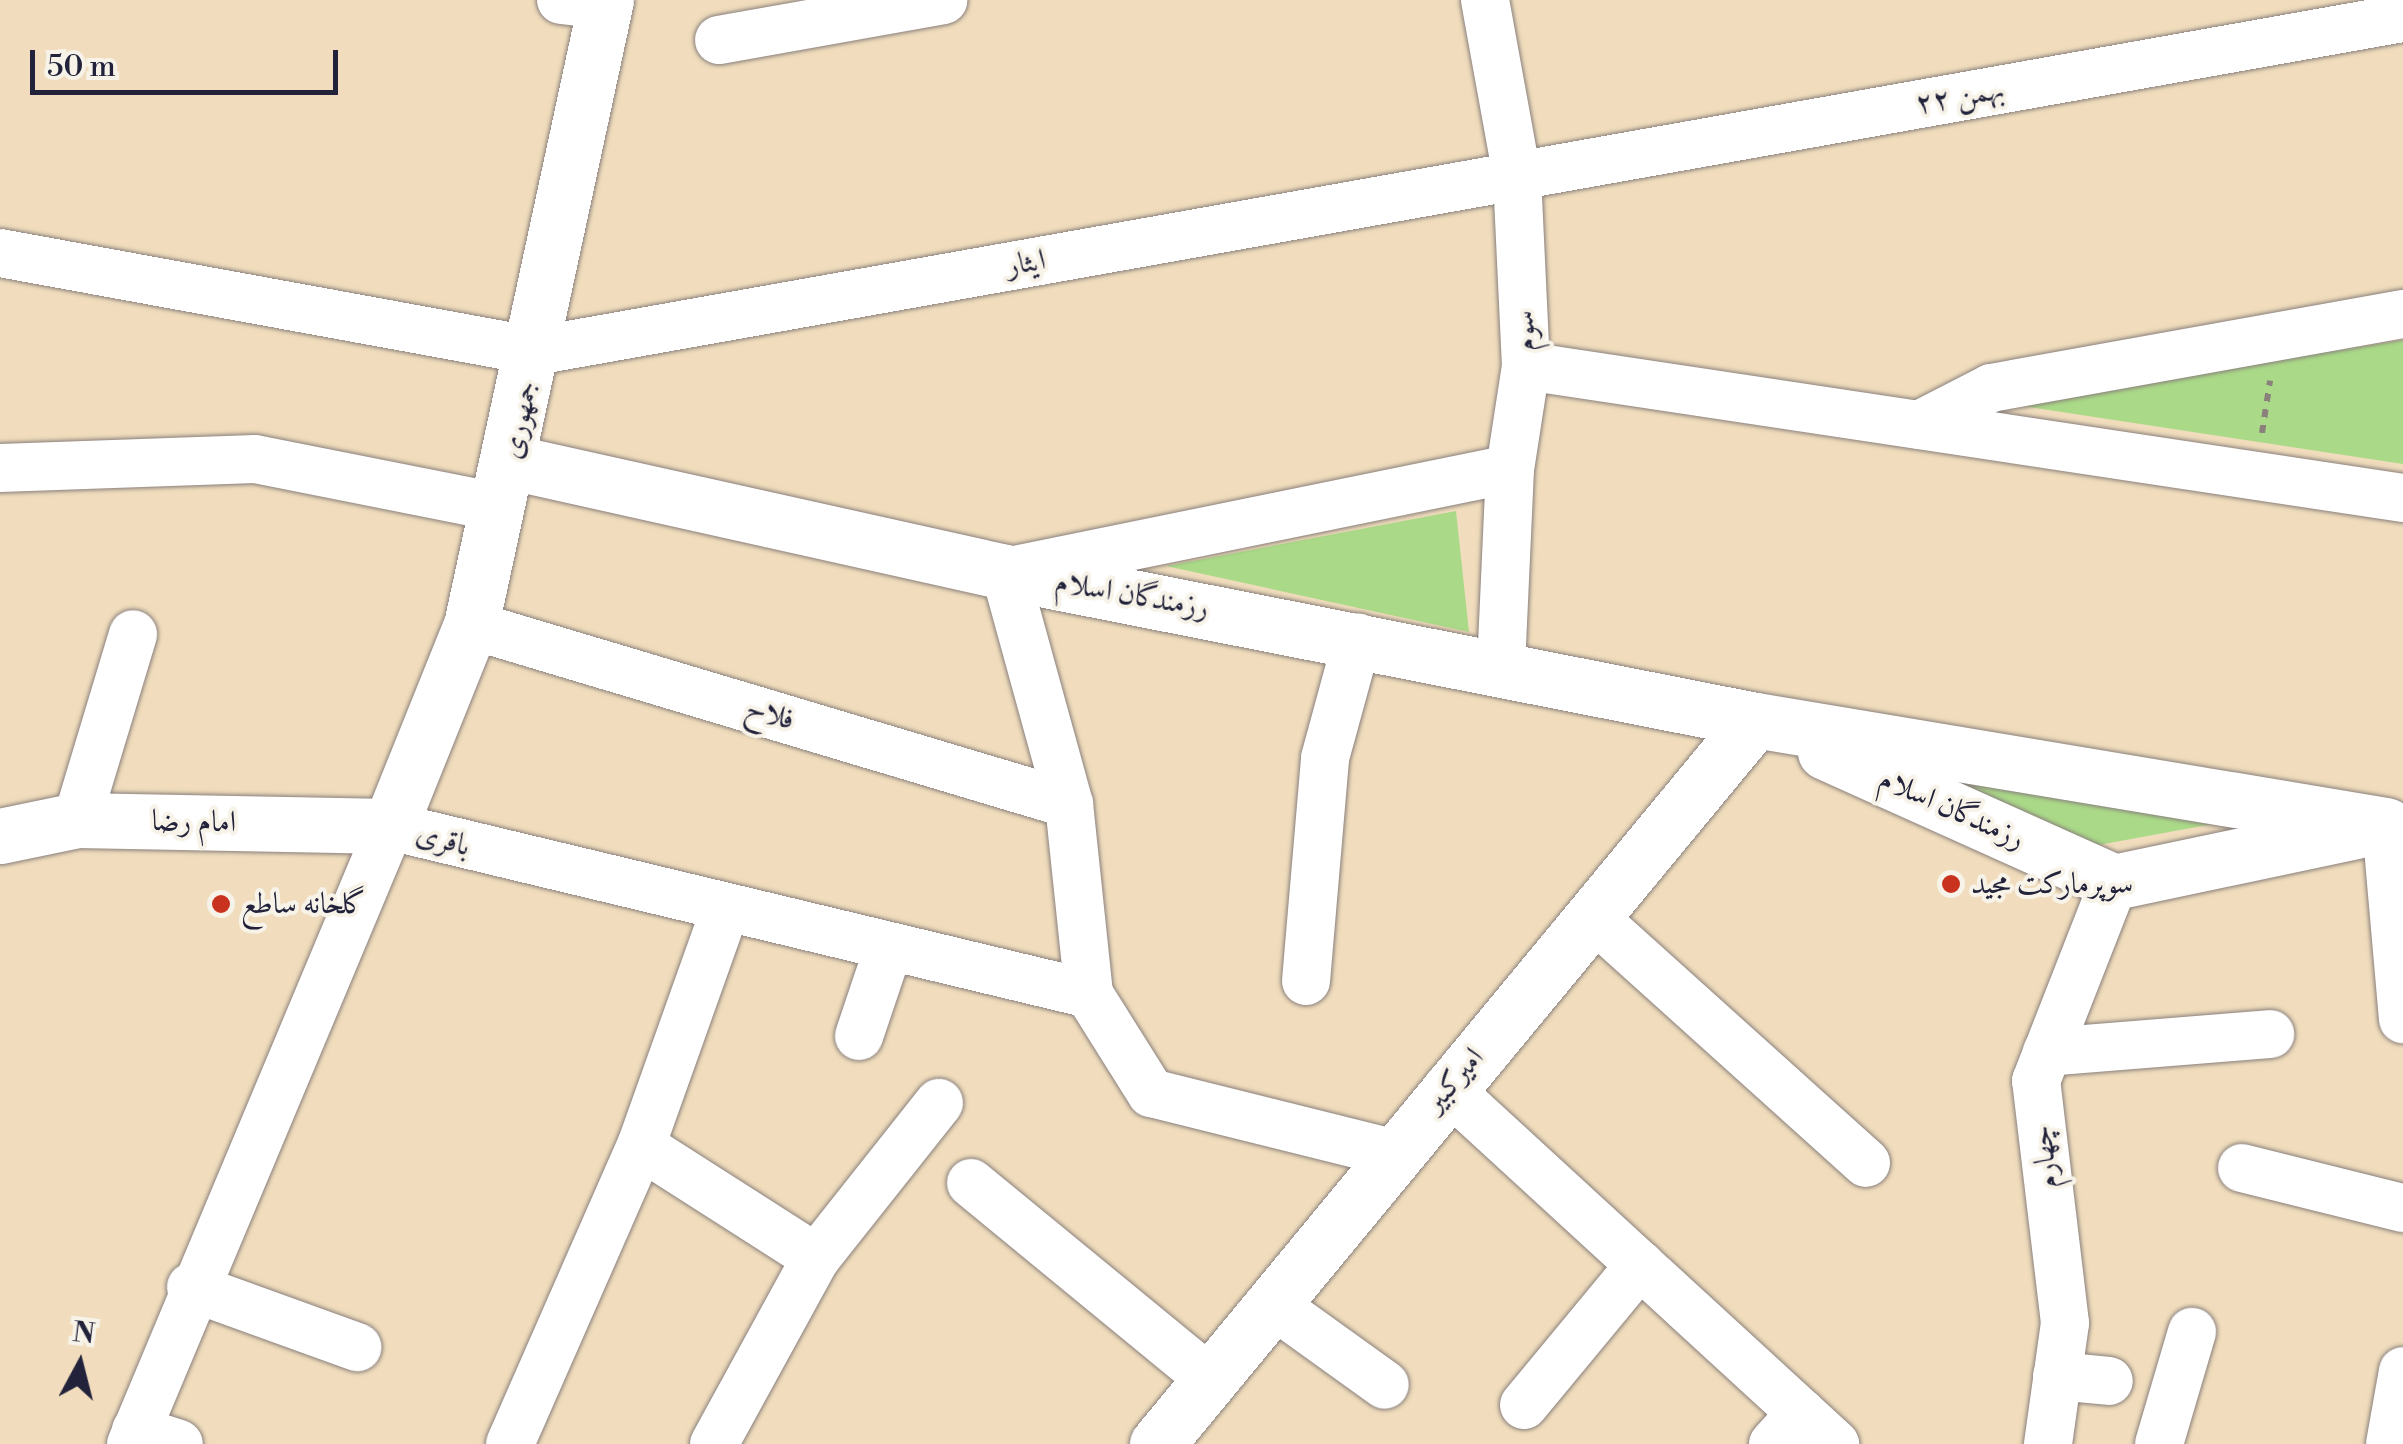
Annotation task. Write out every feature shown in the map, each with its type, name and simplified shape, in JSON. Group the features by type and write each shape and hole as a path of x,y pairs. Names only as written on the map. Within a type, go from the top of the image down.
{"street":[{"path":"719,40 943,0"},
{"name":"سوم","path":"1485,0 1518,176 1526,366 1510,469 1501,664"},
{"name":"جمهوری","path":"390,826 471,624 535,351 590,2"},
{"name":"۲۲ بهمن","path":"1518,176 2403,18"},
{"name":"ایثار","path":"535,351 1518,176"},
{"path":"0,253 535,351"},
{"path":"1920,425 1991,388 2403,314"},
{"path":"1526,366 2403,498"},
{"path":"0,468 255,459 504,484"},
{"path":"1392,1152 1151,1093 1089,994 1069,804 1006,572 1510,469"},
{"name":"رزمندگان اسلام","path":"504,484 1358,637 1755,720 2395,824"},
{"name":"فلاح","path":"471,624 1069,804"},
{"path":"77,820 132,634"},
{"path":"1306,981 1325,758 1358,637"},
{"name":"رزمندگان اسلام","path":"1755,720 2114,882"},
{"name":"امیرکبیر","path":"1157,1444 1392,1152 1594,918 1755,720"},
{"name":"امام رضا","path":"0,836 77,820 390,826"},
{"path":"2114,882 2395,824 2403,1019"},
{"name":"باقری","path":"149,1439 191,1288 390,826 724,913 1089,994"},
{"name":"چهارم","path":"2048,1444 2065,1323 2036,1080 2114,882"},
{"path":"510,1444 641,1146 724,913"},
{"path":"1594,918 1866,1162"},
{"path":"859,1036 888,950"},
{"path":"2047,1052 2270,1034"},
{"path":"1446,1088 1640,1266 1803,1434"},
{"path":"714,1444 816,1258 938,1103"},
{"path":"641,1146 816,1258"},
{"path":"2242,1168 2403,1208"},
{"path":"971,1183 1210,1379"},
{"path":"1524,1405 1640,1266"},
{"path":"191,1288 357,1347"},
{"path":"1272,1302 1386,1385"},
{"path":"2159,1444 2192,1332"},
{"path":"2390,1444 2403,1371"},
{"path":"2057,1376 2110,1382"}],"path":[{"path":"2256,476 2277,335"}],"green space":[{"path":"2403,340 2403,464 2002,403"},
{"path":"1456,511 1469,632 1166,566"},
{"path":"1877,754 2273,813 2082,848"}],"place":[{"name":"سوپرمارکت مجید","path":"1951,884"},
{"name":"گلخانه ساطع","path":"221,904"}]}
